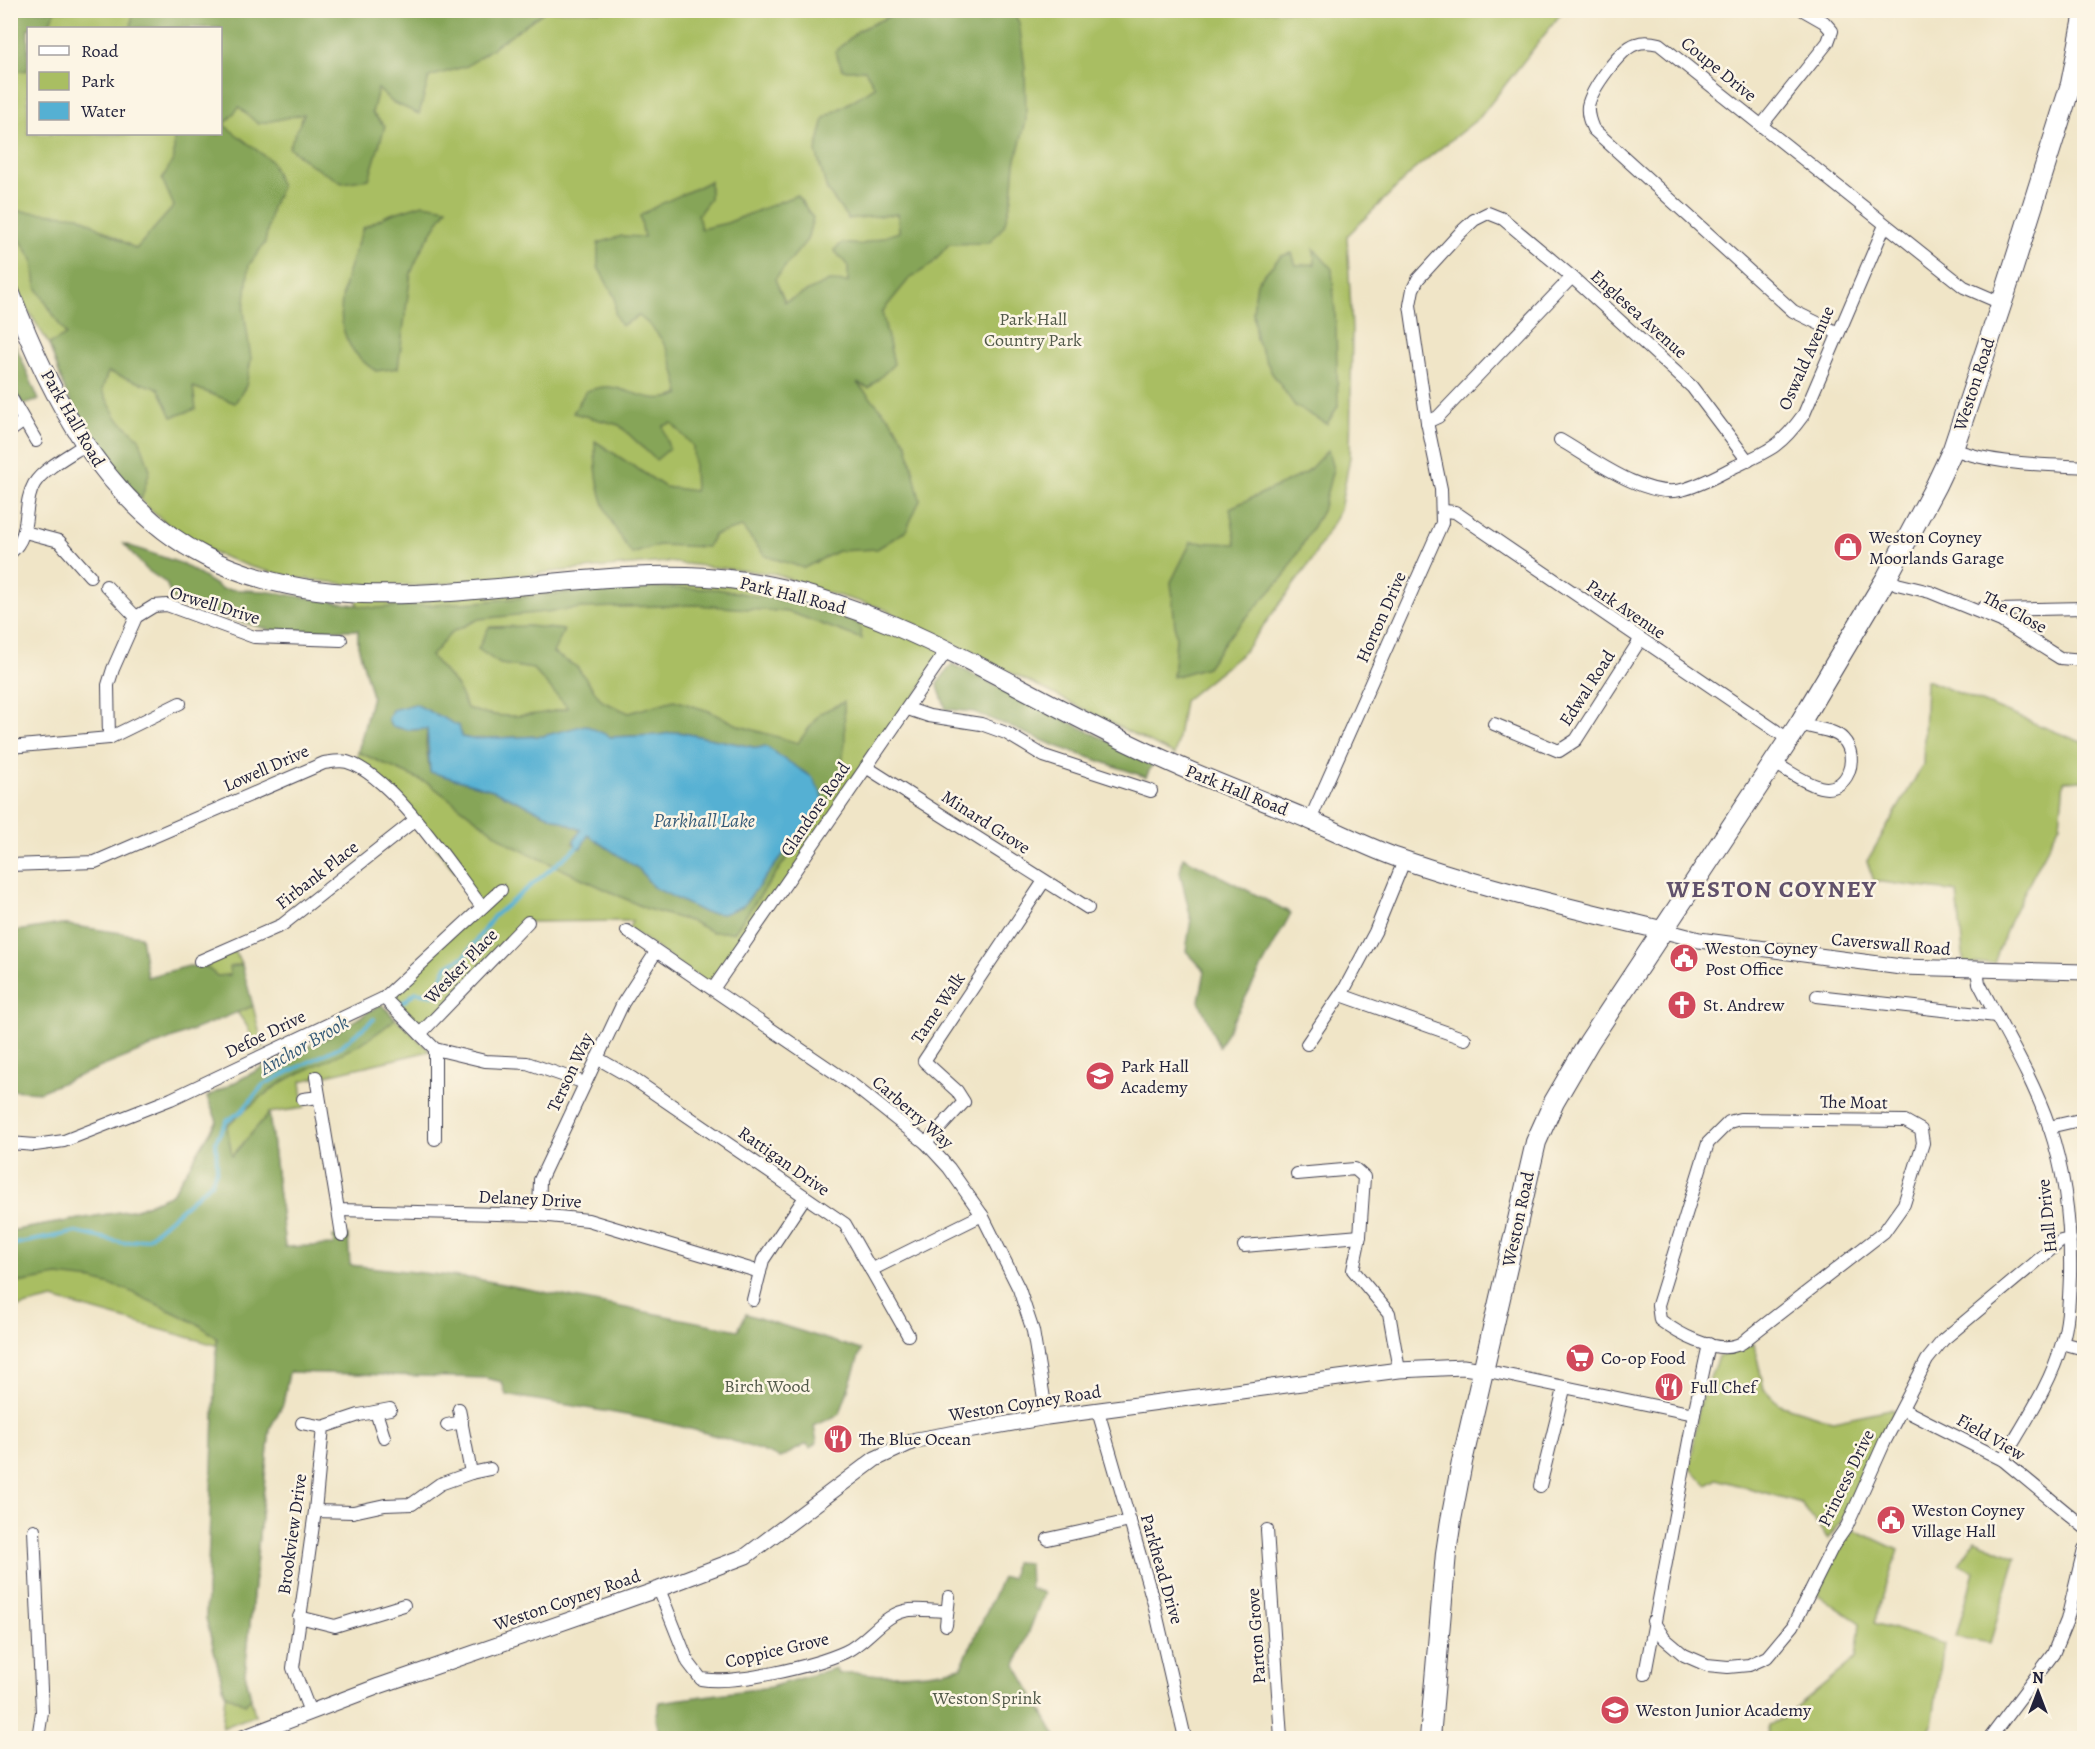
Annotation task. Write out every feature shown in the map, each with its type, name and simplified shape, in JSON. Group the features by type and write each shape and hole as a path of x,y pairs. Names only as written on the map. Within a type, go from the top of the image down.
{"highway":[{"name":"Weston Road","path":"1430,1738 1446,1553 1462,1462 1536,1142 1554,1101 1660,930 1774,763 1887,577 1953,449 2071,84 2083,38 2085,18"}],"main road":[{"name":"Park Hall Road","path":"10,291 38,356 86,444 103,470 156,524 201,555 241,572 274,582 319,590 393,594 614,576 680,575 725,579 819,598 890,623 1162,760 1404,861 1567,908 1660,930"}],"street":[{"path":"1761,126 1828,42 1832,31 1824,22 1803,10"},
{"name":"Coupe Drive","path":"1838,333 1793,311 1705,229 1603,140 1589,120 1588,105 1596,88 1623,51 1646,41 1659,44 1964,286 2001,303"},
{"name":"Englesea Avenue","path":"1488,213 1503,219 1692,387 1748,461"},
{"name":"Horton Drive","path":"1310,820 1442,523 1444,511 1427,422 1410,305 1413,289 1418,279 1461,231 1474,220 1488,213"},
{"name":"Oswald Avenue","path":"1560,440 1627,479 1666,490 1681,491 1774,449 1799,422 1885,225"},
{"path":"1427,422 1437,417 1572,278"},
{"path":"10,396 36,441"},
{"path":"10,431 24,421"},
{"path":"10,553 22,540 25,532 28,499 36,481 86,444"},
{"path":"1953,449 1996,462 2085,467"},
{"name":"Park Avenue","path":"1444,511 1455,512 1640,640 1794,731"},
{"path":"25,532 59,541 90,576"},
{"name":"The Close","path":"1887,577 1897,584 1930,592 2001,621 2060,658 2085,660"},
{"path":"106,586 136,617 108,685 109,738"},
{"name":"Orwell Drive","path":"136,617 154,606 167,605 254,637 341,640"},
{"name":"The Close","path":"1961,605 1998,610 2085,608"},
{"name":"Edwal Road","path":"1494,724 1559,751 1576,740 1640,640"},
{"name":"Glandore Road","path":"714,989 756,932 947,650"},
{"path":"10,747 109,738 180,703"},
{"path":"908,709 929,716 981,724 1006,733 1044,756 1151,791"},
{"path":"1774,763 1819,787 1838,785 1846,778 1851,760 1848,745 1842,737 1794,731"},
{"name":"Lowell Drive","path":"10,865 95,862 324,763 344,761 355,765 397,796 482,907"},
{"name":"Minard Grove","path":"866,767 1088,908"},
{"name":"Firbank Place","path":"200,961 282,925 415,820"},
{"path":"1307,1044 1341,995 1376,932 1404,861"},
{"name":"Tame Walk","path":"926,1143 964,1101 957,1090 924,1061 1044,881"},
{"name":"Defoe Drive","path":"10,1143 35,1145 64,1141 161,1103 384,998 501,890"},
{"name":"Wesker Place","path":"420,1034 528,922"},
{"name":"Caverswall Road","path":"1660,930 1681,937 1852,963 1977,970 2085,972"},
{"name":"Carberry Way","path":"627,931 853,1084 926,1143 949,1168 982,1215 1019,1289 1033,1331 1047,1417"},
{"name":"Terson Way","path":"539,1215 540,1180 623,1003 656,952"},
{"name":"Hall Drive","path":"1977,970 1979,983 2037,1096 2049,1127 2060,1170 2070,1239 2067,1324 2062,1343 2052,1371 2003,1460"},
{"path":"1341,995 1465,1039"},
{"path":"1817,996 1996,1016"},
{"path":"384,998 435,1049 485,1061 527,1063 585,1083"},
{"path":"435,1049 435,1138"},
{"name":"Rattigan Drive","path":"597,1058 632,1078 844,1224 908,1335"},
{"path":"316,1077 342,1235"},
{"path":"303,1099 319,1097"},
{"name":"The Moat","path":"1740,1119 1905,1121 1921,1130 1923,1143 1904,1204 1884,1232 1743,1341 1724,1347 1709,1344 1671,1329 1660,1320 1658,1305 1708,1143 1720,1129 1729,1122 1740,1119"},
{"path":"2049,1127 2085,1119"},
{"path":"1297,1174 1355,1169 1364,1177 1360,1236 1353,1270 1389,1313 1400,1370"},
{"path":"753,1300 764,1260 805,1197"},
{"name":"Delaney Drive","path":"338,1210 539,1215 588,1220 760,1272"},
{"path":"871,1270 982,1215"},
{"path":"1244,1246 1360,1236"},
{"name":"Princess Drive","path":"1653,1621 1664,1638 1684,1655 1707,1665 1728,1667 1749,1665 1767,1657 1793,1626 1833,1546 1847,1526 1927,1360 1943,1340 2061,1241 2070,1239"},
{"path":"2070,1256 2085,1257"},
{"path":"2062,1343 2085,1349"},
{"path":"1645,1674 1653,1621 1709,1344"},
{"name":"Weston Coyney Road","path":"243,1738 746,1556 875,1459 916,1440 1047,1417 1400,1370 1463,1367 1483,1370"},
{"path":"1483,1370 1564,1389 1694,1414"},
{"path":"1540,1486 1564,1389"},
{"path":"302,1423 323,1427 390,1409"},
{"path":"459,1409 471,1473"},
{"name":"Field View","path":"1902,1409 2003,1460 2085,1527"},
{"name":"Parkhead Drive","path":"1098,1411 1154,1604 1185,1738"},
{"path":"376,1412 384,1437"},
{"path":"447,1425 462,1422"},
{"name":"Brookview Drive","path":"310,1712 292,1668 315,1511 323,1427"},
{"path":"315,1511 353,1512 385,1505 412,1504 440,1484 490,1469"},
{"path":"1048,1539 1130,1521"},
{"path":"34,1530 42,1712 38,1738"},
{"name":"Parton Grove","path":"1267,1530 1281,1738"},
{"path":"1990,1738 2053,1654 2067,1620 2085,1549"},
{"name":"Coppice Grove","path":"659,1589 688,1662 701,1679 718,1682 813,1663 847,1652 890,1618 908,1610 947,1611"},
{"path":"945,1625 949,1597"},
{"path":"298,1617 335,1626 404,1605"}],"green space":[{"path":"11,10 55,11 47,27 27,27 27,70 11,72"},
{"name":"Park Hall Country Park","path":"10,11 1563,11 1480,117 1417,167 1347,236 1352,330 1350,457 1340,510 1310,563 1244,652 1184,701 1175,755 882,608 821,591 776,574 667,562 425,586 346,584 296,578 251,567 216,554 180,534 150,510 125,482 66,393 49,344 19,296 11,275"},
{"path":"133,11 545,11 467,66 429,77 419,114 392,102 378,89 372,113 385,126 369,179 342,183 308,163 289,147 304,114 258,124 239,107 224,125 271,161 281,187 272,207 265,243 249,265 244,311 251,359 246,386 235,403 193,387 196,409 172,417 159,389 108,372 102,390 116,417 139,438 150,470 141,500 89,434 66,393 49,344 66,335 36,287 33,260 11,228 11,207 19,211 79,216 136,249 174,206 162,179 174,158 174,135 222,135 222,27 131,27"},
{"path":"887,11 1012,11 1019,22 1025,68 1026,121 1015,163 1012,198 1004,226 989,243 949,244 931,265 909,279 882,312 894,364 869,388 857,383 891,420 907,444 920,500 906,531 877,549 838,551 804,568 765,556 742,527 714,535 707,547 659,545 632,554 614,527 603,501 595,458 595,441 665,487 695,491 693,446 672,423 663,426 669,449 656,460 619,425 573,413 586,391 601,387 661,399 680,394 671,360 657,333 639,316 621,326 615,314 615,298 598,267 598,243 622,236 644,237 640,216 710,181 710,199 698,215 701,229 727,223 797,195 813,218 807,240 775,279 785,302 829,281 848,282 848,266 834,250 842,243 860,245 899,232 898,214 848,219 827,190 816,151 824,118 875,87 865,70 843,70 835,52 859,30 888,17"},
{"path":"423,204 447,208 422,248 411,273 398,368 376,371 358,357 347,341 342,324 341,306 349,267 363,228 388,215"},
{"path":"1314,249 1332,269 1338,406 1327,424 1295,406 1272,373 1256,339 1253,311 1257,282 1281,256 1292,253 1296,265 1315,264"},
{"path":"10,332 39,400 23,405 11,382"},
{"path":"1328,450 1333,469 1322,511 1285,575 1226,640 1207,667 1173,677 1176,638 1171,582 1191,542 1236,544 1230,508 1306,473"},
{"path":"124,544 183,564 222,589 264,591 375,608 478,602 622,587 717,589 796,603 859,624 862,639 789,612 697,605 582,608 479,619 452,632 431,656 456,685 467,708 492,715 530,715 568,708 533,669 500,664 478,649 489,627 529,626 564,630 553,653 577,667 602,701 629,713 674,700 709,711 740,726 798,743 820,713 844,702 845,742 839,785 734,932 712,932 693,922 647,909 511,845 429,784 358,752 372,696 358,645 358,630 274,631 223,617 173,599 166,583 147,570","holes":["388,719 471,739 543,736 585,726 611,737 678,732 758,748 765,747 653,887 639,869 588,835 583,840 573,843 581,830 493,790 430,772 426,746 427,729 408,730 391,726"]},
{"path":"599,577 778,588 947,650 713,989 629,928 632,921 529,922 420,1034 384,998 482,907 397,796 355,765 372,696 358,645 357,593"},
{"path":"952,664 1153,763 1146,777 1056,746 974,712 946,709 937,684"},
{"path":"1926,680 2084,743 2084,780 2064,781 2060,824 2011,918 1994,963 1964,964 1957,892 1874,881 1867,861 1923,765"},
{"path":"1183,857 1291,913 1219,1047 1199,1001 1205,971 1186,951 1191,919 1180,872"},
{"path":"61,924 141,936 147,977 189,966 206,967 217,976 230,975 229,967 242,965 253,1006 39,1092 11,1090 11,932"},
{"path":"235,951 242,965 235,965 231,975 217,976 206,967 198,966"},
{"path":"381,1004 430,1051 301,1081 304,1108 269,1113 285,1247 289,1372 283,1404 270,1428 245,1673 255,1715 222,1728 225,1694 206,1618 219,1346 53,1299 11,1309 10,1231 137,1209 172,1194 217,1121 207,1097 271,1063 329,1037"},
{"name":"Birch Wood","path":"381,1004 395,1019 383,1029 345,1052 290,1078 257,1100 227,1126 232,1156 269,1113 285,1247 334,1245 333,1236 348,1235 350,1265 477,1279 738,1330 746,1314 861,1350 840,1414 814,1426 817,1442 810,1448 807,1444 780,1458 746,1445 679,1426 506,1395 502,1382 485,1378 289,1372 283,1404 270,1428 245,1673 251,1698 245,1704 225,1694 206,1618 217,1338 198,1324 125,1289 93,1280 58,1276 11,1284 11,1231 137,1209 172,1194 217,1121 207,1097 271,1063 329,1037"},
{"path":"253,1006 263,1047 256,1051 247,1026 237,1012"},
{"path":"1754,1344 1764,1389 1779,1404 1833,1421 1890,1409 1895,1411 1841,1521 1828,1539 1801,1503 1717,1479 1707,1485 1690,1468 1699,1406 1718,1357"},
{"path":"1847,1526 1898,1550 1874,1623 1944,1644 1932,1725 1924,1738 1766,1738 1769,1725 1778,1722 1856,1658 1860,1623 1811,1590"},
{"path":"1975,1540 2016,1557 1990,1643 1956,1637 1974,1572 1959,1564"},
{"name":"Weston Sprink","path":"1014,1562 1029,1563 1030,1588 1044,1593 1016,1665 1057,1738 660,1738 656,1718 660,1702 770,1687 836,1668 838,1674 885,1675 943,1671 961,1667 1002,1578 1012,1578"}],"water":[{"name":"Parkhall Lake","path":"415,704 459,726 462,737 471,739 543,736 585,725 611,737 678,732 758,748 765,746 813,778 825,801 743,906 723,914 703,912 653,887 639,869 588,835 581,848 576,848 574,840 581,830 493,790 430,772 427,729 408,730 391,726 388,719 392,710"}],"waterway":[{"name":"Anchor Brook","path":"402,1003 416,992 434,995 447,966 465,956 494,916 576,848"},
{"name":"Anchor Brook","path":"10,1245 76,1232 124,1243 148,1238 211,1183 217,1169 216,1140 227,1121 242,1111 263,1085 341,1046 374,1019"}],"place":[{"name":"Weston Coyney Moorlands Garage","path":"1848,547"},
{"name":"Weston Coyney Post Office","path":"1684,958"},
{"name":"St. Andrew","path":"1682,1005"},
{"name":"Park Hall Academy","path":"1100,1076"},
{"name":"Co-op Food","path":"1580,1358"},
{"name":"Full Chef","path":"1669,1387"},
{"name":"The Blue Ocean","path":"838,1439"},
{"name":"Weston Coyney Village Hall","path":"1891,1520"},
{"name":"Weston Junior Academy","path":"1615,1710"}],"district":[{"name":"WESTON COYNEY","path":"1772,889"}]}
